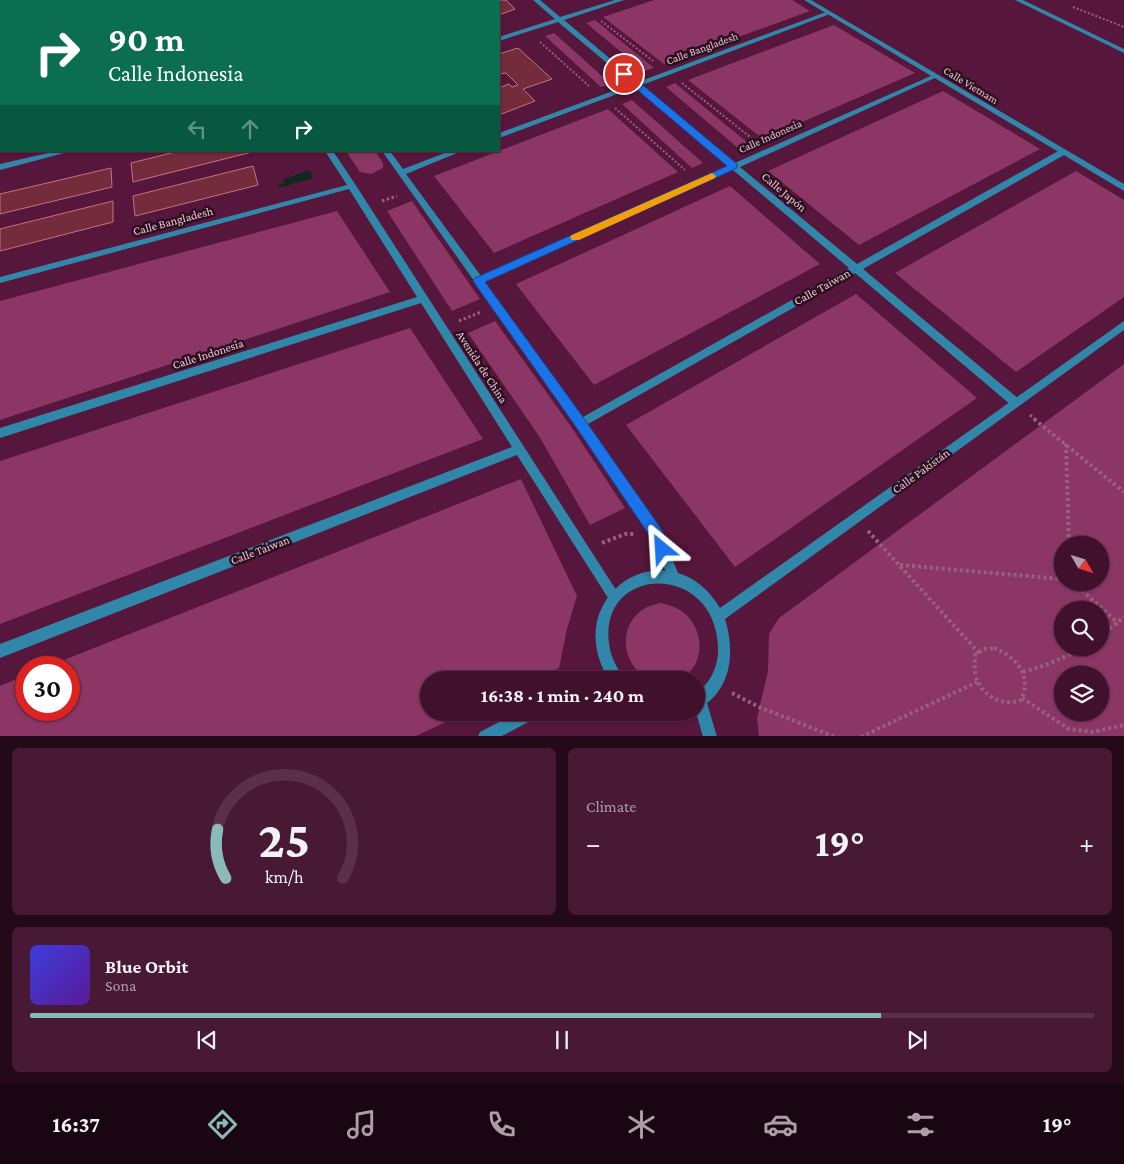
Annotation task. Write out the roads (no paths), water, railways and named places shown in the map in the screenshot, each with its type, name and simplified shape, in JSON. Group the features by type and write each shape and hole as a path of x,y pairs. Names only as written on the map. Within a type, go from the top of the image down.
{"street":[{"name":"Calle Japón","path":"536,0 1016,402"},
{"path":"500,39 621,0"},
{"name":"Calle Vietnam","path":"807,0 1124,188"},
{"path":"1018,0 1124,52"},
{"name":"Calle Bangladesh","path":"500,136 828,13"},
{"name":"Calle Indonesia","path":"478,281 935,76"},
{"path":"0,167 64,152"},
{"name":"Avenida de China","path":"330,152 614,597"},
{"path":"387,152 581,423 657,535 674,578"},
{"path":"401,173 455,152"},
{"name":"Calle Taiwan","path":"581,423 1064,152"},
{"name":"Calle Bangladesh","path":"0,280 352,186"},
{"name":"Calle Indonesia","path":"0,433 424,299"},
{"name":"Calle Pakistán","path":"719,616 1124,325"},
{"name":"Calle Taiwan","path":"0,651 520,449"},
{"path":"612,671 603,647 603,638 604,620 614,597 631,583 651,576 674,578 692,586 707,599 719,616 725,639 725,663 716,685 705,695"},
{"path":"486,736 515,721"},
{"path":"705,721 710,736"}]}
